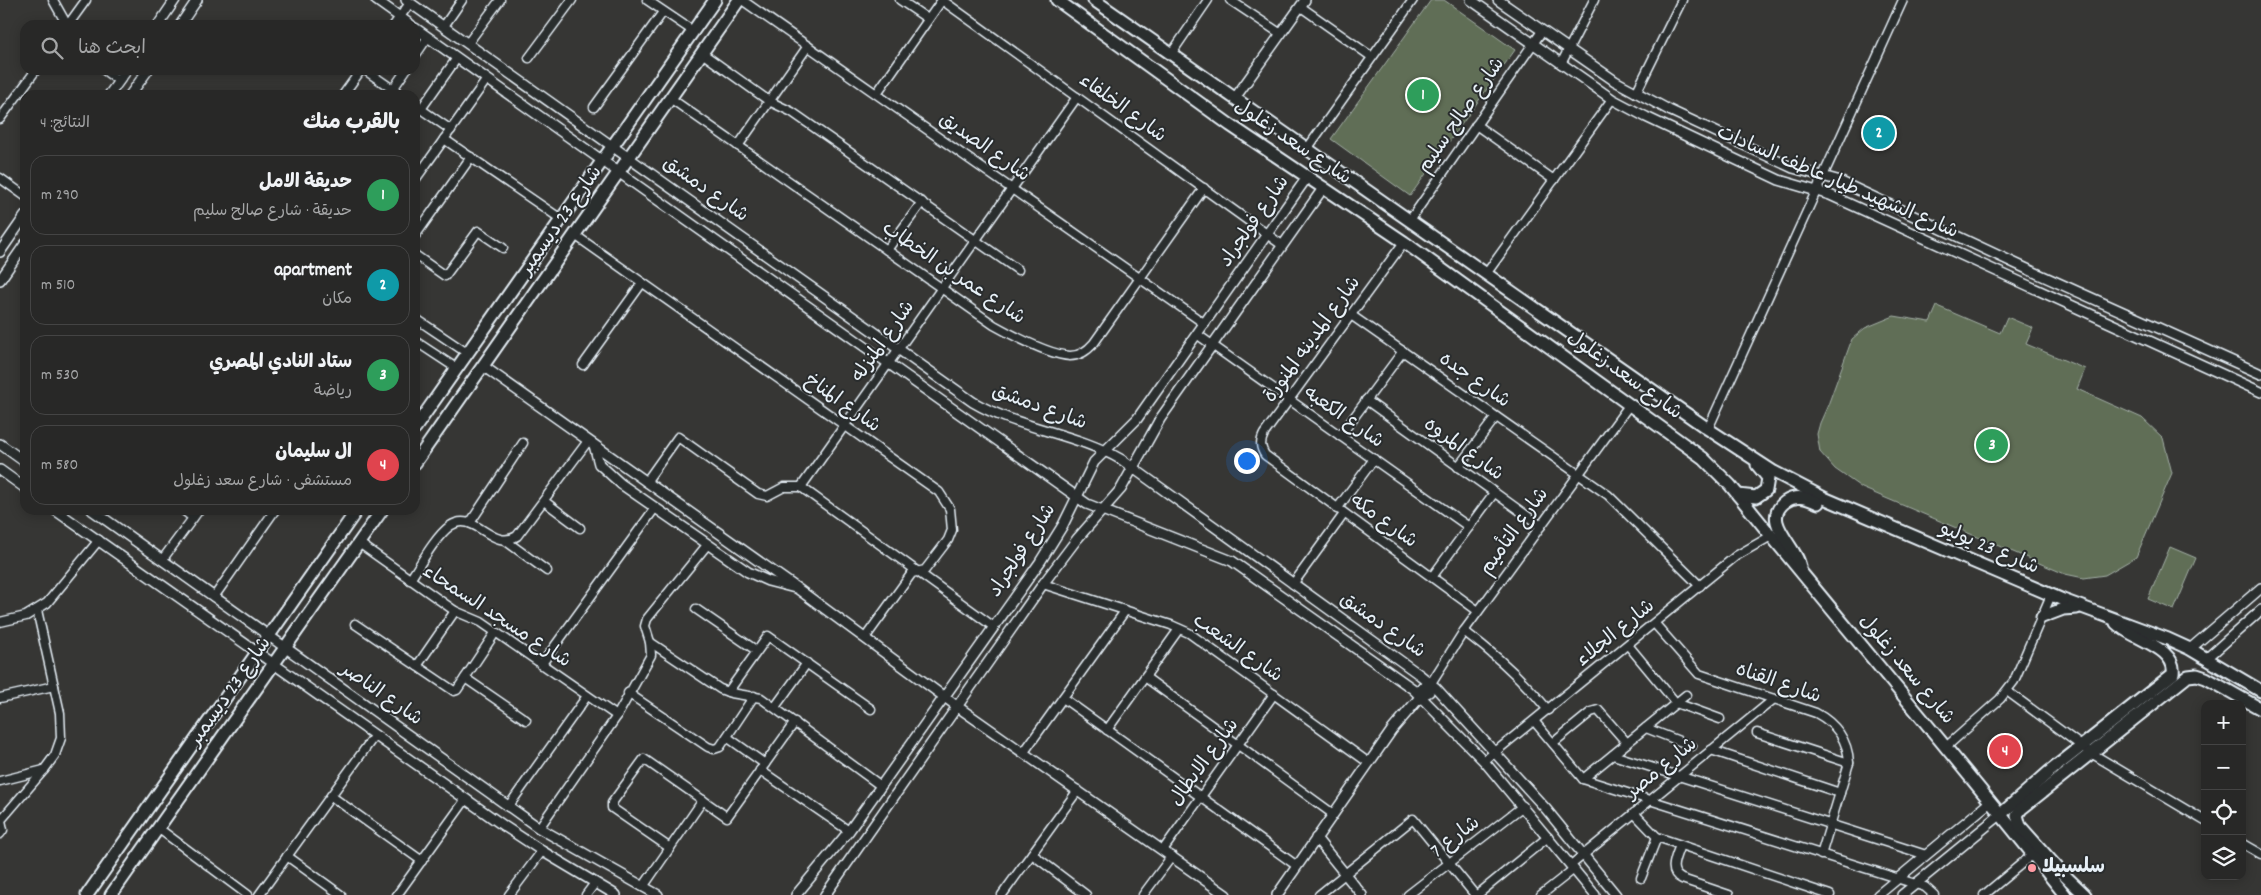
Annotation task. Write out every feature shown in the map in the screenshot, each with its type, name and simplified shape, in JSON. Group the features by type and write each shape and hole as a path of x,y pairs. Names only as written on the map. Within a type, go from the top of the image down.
{"main road":[{"name":"شارع 23 ديسمبر","path":"420,421 715,0"},
{"name":"شارع 23 ديسمبر","path":"420,456 670,98 741,0"},
{"name":"شارع سعد زغلول","path":"1057,0 1230,125 1404,242 1694,450 1738,495 1946,746 2065,895"},
{"name":"شارع سعد زغلول","path":"1101,2 1171,54 1708,430"},
{"path":"1127,50 1140,32"},
{"name":"شارع 23 يوليو","path":"1708,430 1791,481 1844,508 2112,620 2150,632 2190,649 2261,692"},
{"path":"420,431 432,439"},
{"path":"1738,495 1760,496 1766,490 1769,482 1766,474 1743,452"},
{"path":"1800,571 1798,557 1776,522 1778,510 1786,501 1797,497 1809,499 1826,506 1844,508"},
{"name":"شارع 23 ديسمبر","path":"87,895 353,515"},
{"name":"شارع 23 ديسمبر","path":"111,895 379,515"},
{"path":"2042,617 2063,609 2086,609"},
{"path":"2085,895 2020,826 2017,815 2024,806 2087,749 2173,674 2172,660 2167,653 2127,632 2112,620"},
{"path":"2000,815 2020,796 2188,676 2202,676 2261,709"}],"street":[{"path":"53,0 65,20"},
{"path":"72,20 86,0"},
{"path":"161,20 174,0"},
{"path":"183,20 197,0"},
{"path":"376,0 404,20"},
{"path":"444,26 462,0"},
{"path":"468,43 500,0"},
{"path":"529,58 572,0"},
{"path":"648,0 693,31"},
{"name":"شارع الصديق","path":"741,0 877,93 1205,324"},
{"path":"900,0 928,20"},
{"path":"877,93 942,0"},
{"name":"شارع الخلفاء","path":"942,0 1282,245"},
{"path":"1171,54 1208,0"},
{"path":"1230,0 1281,34"},
{"path":"1308,149 1413,0"},
{"name":"شارع الشهيد طيار عاطف السادات","path":"1471,0 1532,45 1612,99 1761,173 1830,194 2021,284 2261,392"},
{"name":"شارع الشهيد طيار عاطف السادات","path":"1498,0 1568,50 1636,93 1793,168 1823,175 2261,374"},
{"path":"1561,64 1594,0"},
{"path":"1636,93 1682,0"},
{"path":"1708,430 1903,0"},
{"path":"398,20 408,1"},
{"name":"شارع دمشق","path":"408,1 984,408 1007,418 1104,450 1133,468 1431,683 1584,854 1616,895"},
{"path":"1235,98 1303,3 1372,57"},
{"path":"594,107 663,12"},
{"name":"شارع دمشق","path":"420,31 1076,497 1102,511 1232,561 1421,696 1484,761 1595,895"},
{"name":"شارع صالح سليم","path":"1410,220 1542,31"},
{"path":"420,49 428,37"},
{"path":"738,146 808,46"},
{"path":"702,53 769,101 792,112 1018,270"},
{"path":"420,104 457,58"},
{"path":"21,90 32,75"},
{"path":"111,75 119,81"},
{"path":"113,90 123,75"},
{"path":"134,90 144,75"},
{"path":"347,90 357,75"},
{"path":"372,75 393,89 403,75"},
{"path":"420,173 487,79"},
{"path":"0,119 20,92"},
{"name":"شارع المنزله","path":"801,487 1077,97"},
{"name":"شارع عمر بن الخطاب","path":"670,98 1011,334 1046,349 1071,356 1088,350 1204,188"},
{"path":"1486,274 1612,99"},
{"path":"420,108 451,130"},
{"path":"1476,125 1554,180"},
{"path":"444,139 561,219"},
{"path":"420,229 471,157"},
{"name":"شارع فولجراد","path":"796,895 849,831 1056,537 1091,466 1104,450 1137,419 1198,335 1308,176"},
{"path":"0,178 20,192"},
{"name":"شارع فولجراد","path":"825,895 1043,584 1077,539 1121,489 1157,423 1324,187"},
{"path":"887,250 922,202"},
{"path":"0,252 20,223"},
{"path":"420,258 445,276 478,231 503,248"},
{"name":"شارع المناخ","path":"575,235 938,492 946,500 952,519 948,540 925,570 912,574 865,638"},
{"name":"شارع المدينه المنورة","path":"1269,458 1261,450 1261,439 1404,242"},
{"path":"0,280 20,251"},
{"path":"2021,284 2027,269"},
{"path":"583,365 642,283"},
{"name":"شارع جده","path":"1351,315 1579,474 1618,504 1700,586"},
{"path":"420,321 467,353"},
{"name":"شارع الكعبه","path":"1198,335 1212,347 1469,527"},
{"path":"420,346 456,368"},
{"path":"1340,436 1403,351"},
{"path":"483,366 798,589 958,707 1226,895"},
{"name":"شارع المروه","path":"1366,400 1541,526"},
{"name":"شارع التأميم","path":"1276,895 1392,730 1421,696 1429,692 1431,683 1464,631 1630,404"},
{"path":"1458,467 1496,417"},
{"path":"646,482 678,437 758,494 767,496 784,487 801,487 994,627"},
{"path":"470,522 524,443"},
{"path":"506,541 521,533 591,443"},
{"path":"591,443 599,464 621,484 707,545 748,572 768,582 798,589"},
{"path":"0,444 20,458"},
{"name":"شارع مكه","path":"1269,458 1478,611"},
{"path":"1293,584 1374,460"},
{"path":"0,470 20,484"},
{"path":"1432,578 1494,493"},
{"path":"544,501 580,528"},
{"path":"541,665 655,508"},
{"name":"شارع الناصر","path":"62,515 466,800 542,851 616,895"},
{"name":"شارع الناصر","path":"99,515 538,828 658,895"},
{"path":"190,515 194,518"},
{"path":"162,560 196,515"},
{"path":"214,597 271,515"},
{"path":"410,580 449,527 455,523 470,522 493,538 506,541 547,571"},
{"name":"شارع الجلاء","path":"1484,761 1655,624 1736,556 1771,536"},
{"path":"0,622 26,616 37,610 57,593 98,540"},
{"name":"شارع مسجد السمحاء","path":"359,543 455,611 481,622 616,716"},
{"path":"538,828 616,716 651,655 650,642 645,626 647,619 707,545"},
{"name":"شارع الشعب","path":"1043,584 1179,628 1189,633 1369,763"},
{"path":"2190,649 2261,588"},
{"path":"1946,746 2007,691 2020,669 2051,595"},
{"path":"696,609 756,651"},
{"path":"0,834 3,830 0,817 44,770 55,755 61,738 61,722 37,610"},
{"path":"2206,659 2261,610"},
{"path":"417,666 455,611"},
{"path":"1024,752 1125,611"},
{"path":"356,624 454,691 457,690 495,633"},
{"name":"شارع القناه","path":"1655,624 1699,674 1826,718 1841,735 1849,753 1849,763"},
{"path":"1342,640 1352,627"},
{"path":"1107,730 1179,628"},
{"path":"1464,631 1518,674 1548,710"},
{"path":"728,692 768,636 871,709"},
{"path":"650,642 707,681 728,692 761,698 881,786"},
{"path":"1628,645 1676,704 1720,719"},
{"path":"775,707 806,663"},
{"path":"1145,677 1333,814"},
{"path":"465,678 526,720"},
{"path":"0,698 54,686"},
{"path":"2007,691 2087,749 2201,819"},
{"path":"628,693 710,748 720,747 754,696"},
{"name":"شارع الابطال","path":"1163,850 1274,694"},
{"path":"1583,779 1686,695"},
{"path":"508,807 587,696"},
{"path":"1063,698 1296,866"},
{"name":"شارع مصر","path":"1541,895 1584,854 1774,699"},
{"path":"1553,743 1591,712 1598,710 1627,744"},
{"path":"1534,721 1583,779 1896,880 1915,884 1928,889 1934,895"},
{"path":"670,848 613,809 612,803 644,759 727,817 795,722"},
{"path":"1646,728 1692,746"},
{"path":"1757,733 1849,763 1821,855"},
{"path":"259,895 375,735"},
{"path":"727,737 763,767 849,831"},
{"path":"1712,750 1840,793"},
{"path":"1613,755 1926,855"},
{"path":"0,780 44,770"},
{"path":"1002,895 1078,790"},
{"path":"331,796 422,861"},
{"path":"397,895 466,800"},
{"path":"643,887 703,800"},
{"path":"1878,895 1990,802"},
{"name":"شارع 7","path":"1408,895 1523,806"},
{"path":"1634,813 1657,836 1830,895"},
{"path":"1902,895 2000,815"},
{"path":"1319,895 1413,819 1476,895 1548,837"},
{"path":"158,828 248,895"},
{"path":"1641,878 1657,836"},
{"path":"1316,838 1362,895"},
{"path":"1680,845 1673,867 1675,875 1729,895"},
{"path":"2246,845 2261,854"},
{"path":"509,895 542,851"},
{"path":"1032,854 1086,895"},
{"path":"1984,895 2032,855"},
{"path":"287,856 341,895"},
{"path":"1143,895 1172,856"},
{"path":"586,895 595,883"}],"green space":[{"path":"1431,0 1444,0 1515,50 1410,196 1331,139"},
{"path":"1937,306 2000,333 2007,317 2033,328 2026,344 2085,369 2077,389 2142,418 2163,438 2172,473 2136,557 2105,575 2084,578 2065,574 1862,488 1835,469 1820,452 1817,434 1820,423 1852,339 1865,328 1894,316 1930,322"},
{"path":"2170,547 2196,558 2174,610 2148,599"}],"place":[{"name":"حديقة الامل","path":"1423,95"},
{"name":"apartment","path":"1879,133"},
{"name":"ستاد النادي المصري","path":"1992,445"},
{"name":"ال سليمان","path":"2005,751"},
{"name":"سلسبيلا","path":"2032,868"}]}
